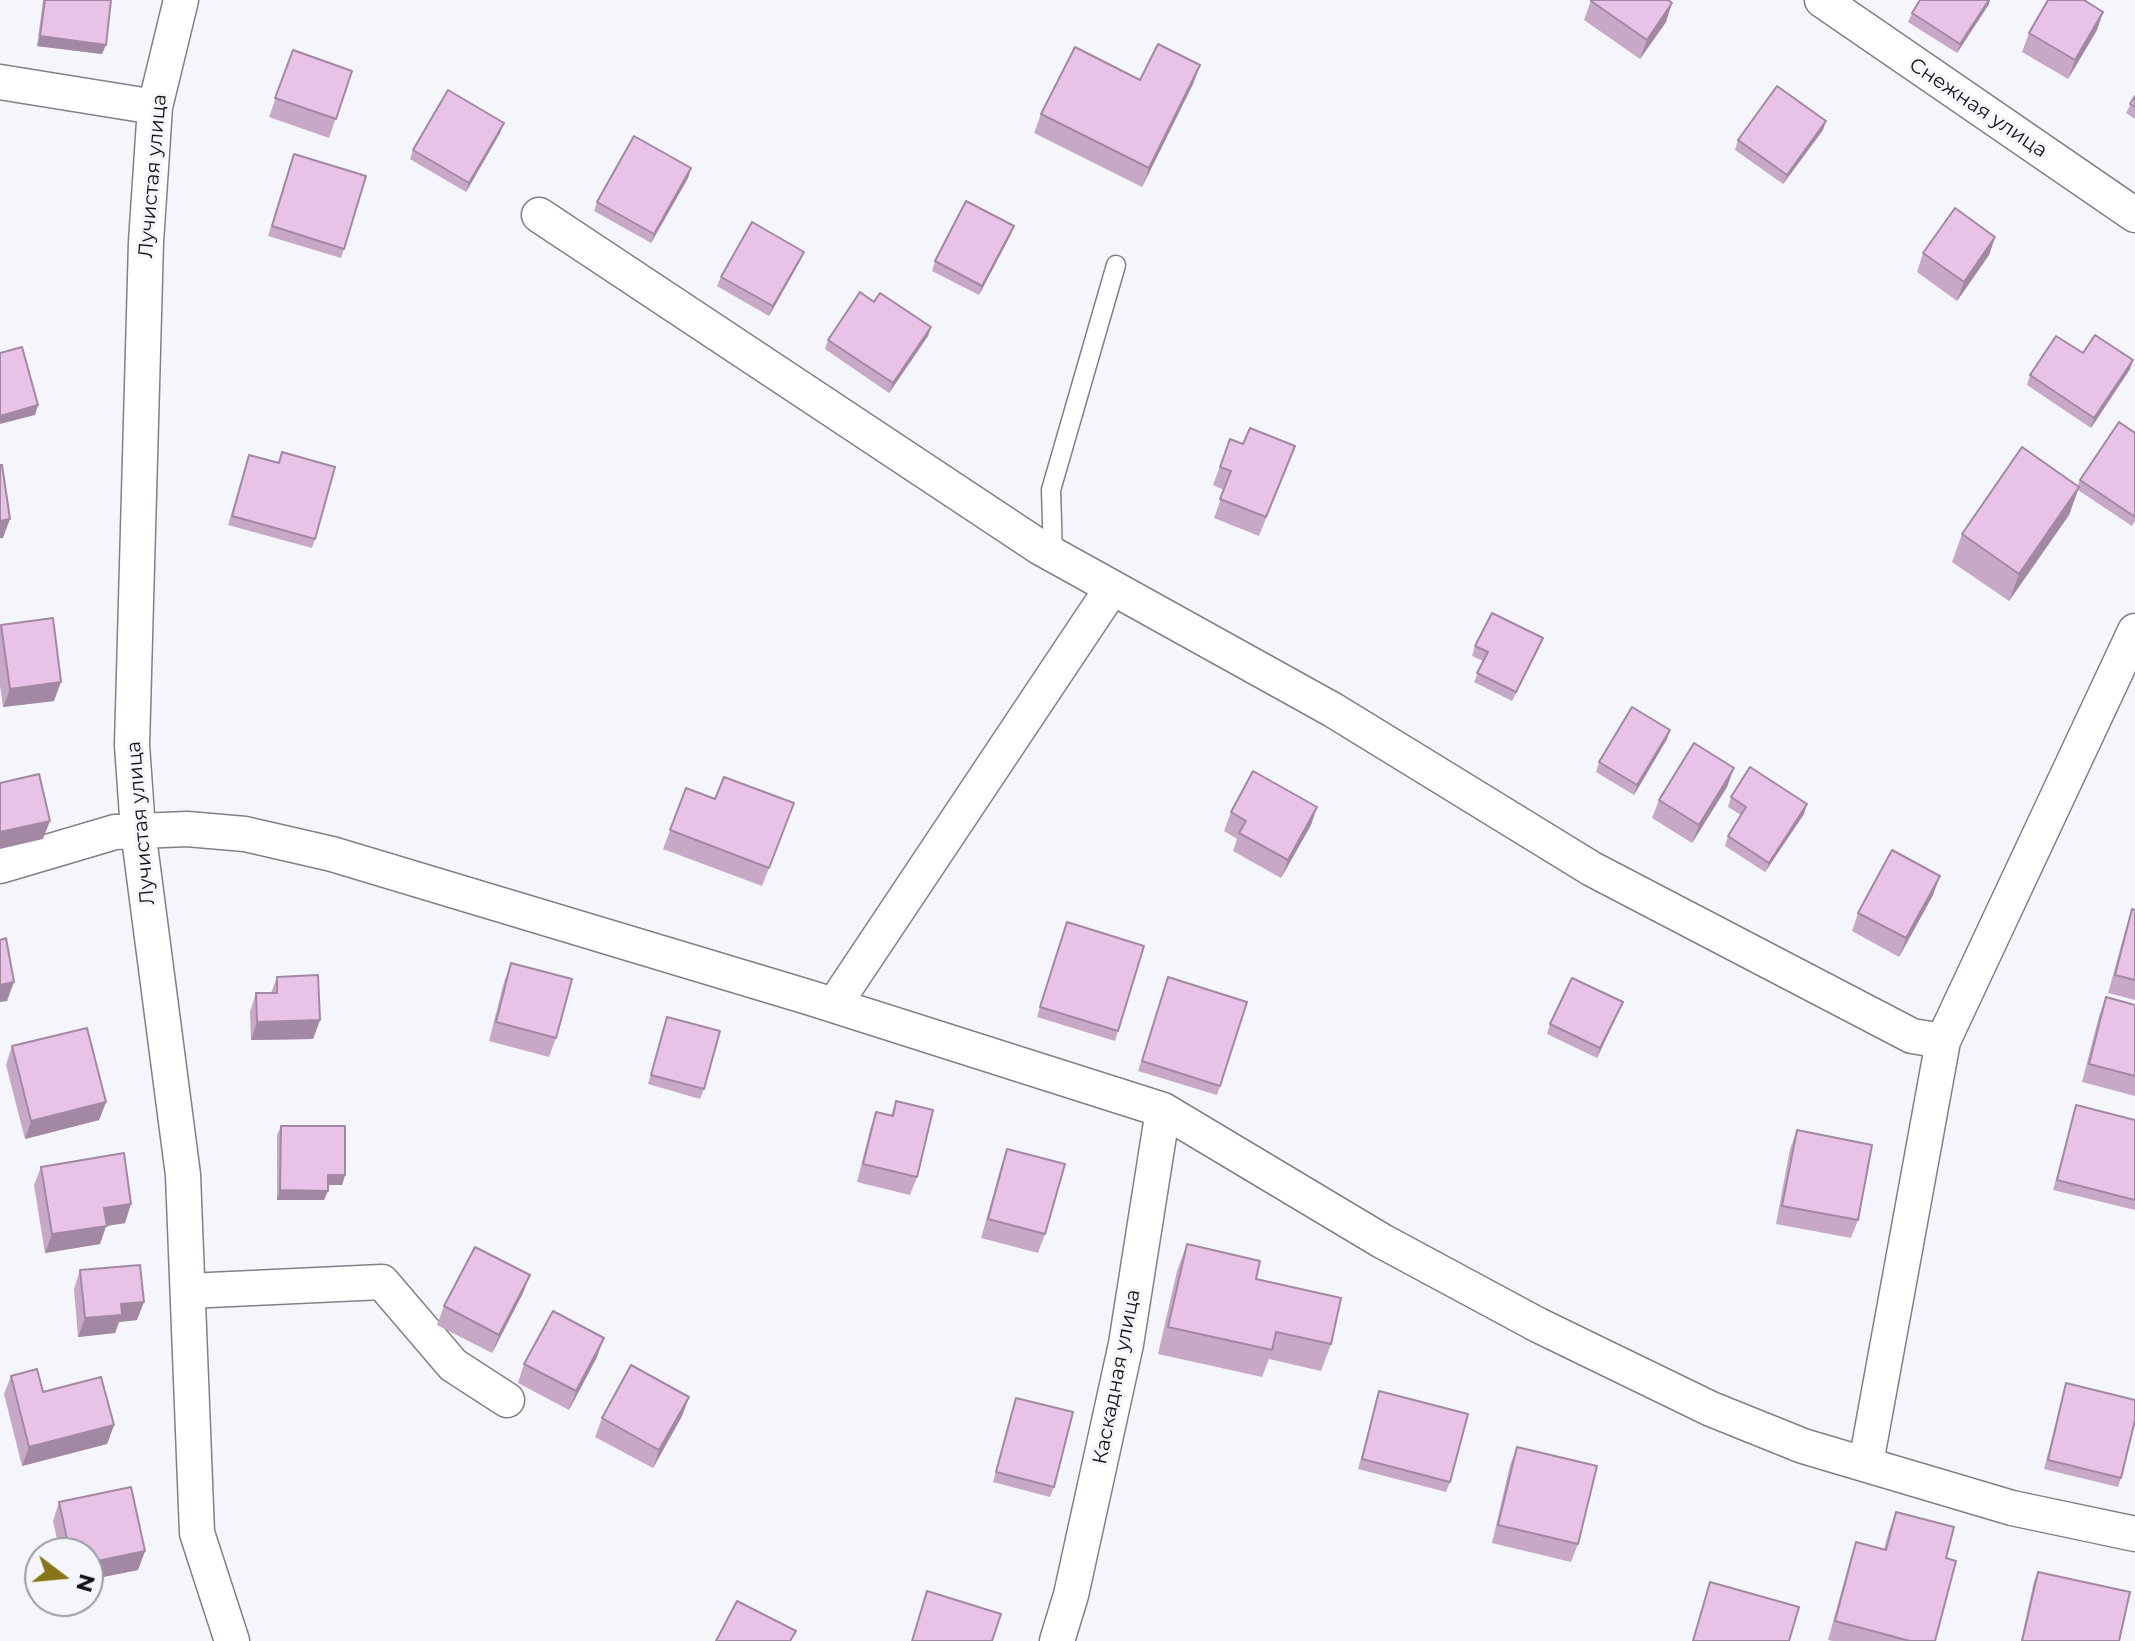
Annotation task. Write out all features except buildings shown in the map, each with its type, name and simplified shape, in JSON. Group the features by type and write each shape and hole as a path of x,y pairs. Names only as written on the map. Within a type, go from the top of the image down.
{"street":[{"name":"Лучистая улица","path":"181,0 155,107 146,242 132,745 138,830 183,1175 197,1533 232,1641"},
{"name":"Снежная улица","path":"1822,0 2135,215"},
{"path":"0,82 155,107"},
{"path":"539,215 1053,555 1333,710 1592,869 1912,1036 1943,1041"},
{"path":"834,1005 1112,588"},
{"path":"1866,1463 1943,1041 2135,631"},
{"path":"0,866 115,832 187,829 245,834 332,854 834,1005 1163,1110 1382,1241 1538,1325 1711,1409 1803,1446 2012,1508 2135,1534"},
{"name":"Каскадная улица","path":"1057,1641 1071,1595 1126,1344 1163,1110"},
{"path":"188,1291 382,1282 453,1365 507,1400"}],"lane":[{"path":"1053,555 1051,490 1116,265"}]}
